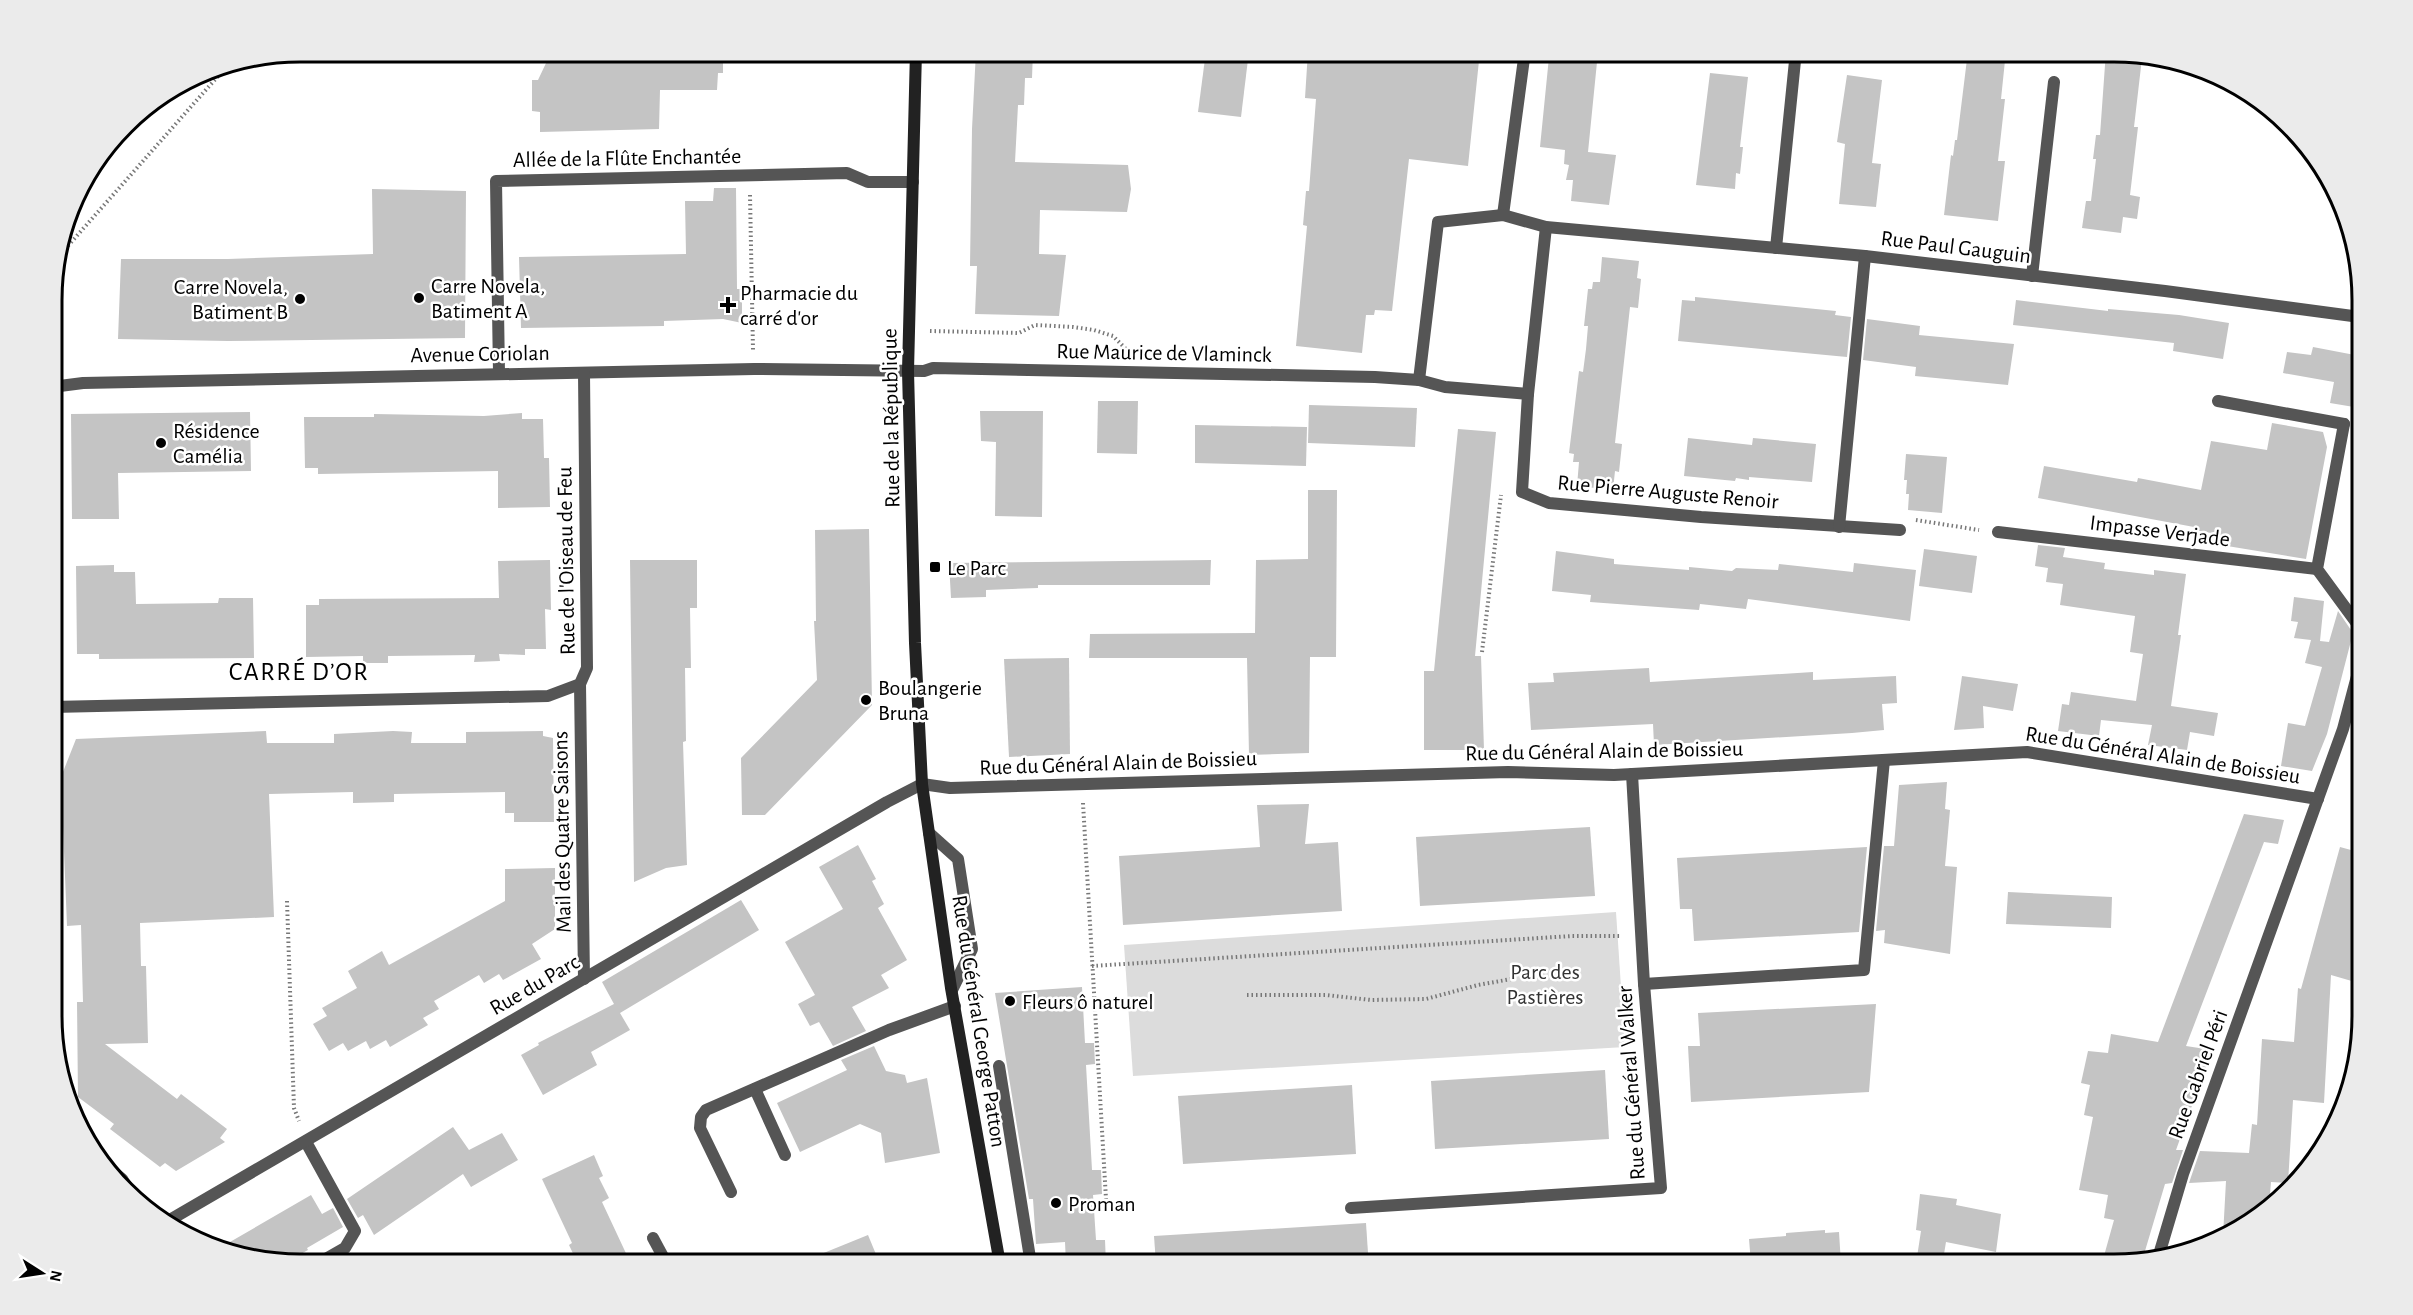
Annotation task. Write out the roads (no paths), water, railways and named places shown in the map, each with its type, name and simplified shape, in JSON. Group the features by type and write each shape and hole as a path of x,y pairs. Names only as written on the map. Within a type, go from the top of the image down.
{"main road":[{"name":"Rue de la République","path":"916,62 908,371 915,643 922,784"},
{"name":"Rue du Général George Patton","path":"922,784 952,990 998,1254"}],"street":[{"path":"1419,380 1438,222 1503,215 1508,194 1524,62"},
{"path":"1776,248 1795,62"},
{"path":"2032,276 2054,82"},
{"name":"Allée de la Flûte Enchantée","path":"499,373 496,181 847,173 868,182 913,182"},
{"name":"Rue Paul Gauguin","path":"1503,215 1546,227 1864,256 2165,291 2352,316"},
{"path":"1528,394 1546,227"},
{"path":"1839,527 1864,256"},
{"name":"Rue Maurice de Vlaminck","path":"908,371 924,371 933,368 1375,377 1419,380 1446,387 1528,394"},
{"name":"Avenue Coriolan","path":"62,385 83,382 499,373 584,374 754,369 908,371"},
{"name":"Rue de l'Oiseau de Feu","path":"62,707 548,696 580,684 587,668 584,374"},
{"name":"Rue Pierre Auguste Renoir","path":"1528,394 1522,492 1549,503 1701,518 1900,530"},
{"path":"2218,401 2344,424 2317,569 2352,617"},
{"name":"Impasse Verjade","path":"1998,532 2317,569"},
{"name":"Mail des Quatre Saisons","path":"580,684 584,979"},
{"name":"Rue Gabriel Péri","path":"2161,1249 2183,1174 2281,907 2343,729 2352,695"},
{"name":"Rue du Général Alain de Boissieu","path":"922,784 950,788 1508,772 1632,774 2027,752 2318,799"},
{"path":"1644,984 1864,970 1884,760"},
{"name":"Rue du Général Walker","path":"1351,1208 1661,1188 1644,984 1632,774"},
{"name":"Rue du Parc","path":"174,1218 806,849 922,784"},
{"path":"929,833 958,859 972,949 952,990"},
{"path":"730,1192 700,1128 701,1117 706,1110 889,1030 955,1006"},
{"path":"999,1066 1029,1254"},
{"path":"756,1089 785,1155"},
{"path":"306,1142 355,1231 345,1248 334,1254"},
{"path":"653,1238 662,1254"}],"place":[{"name":"Carre Novela, Batiment A","path":"419,298"},
{"name":"Carre Novela, Batiment B","path":"300,299"},
{"name":"Pharmacie du carré d'or","path":"728,305"},
{"name":"Résidence Camélia","path":"161,443"},
{"name":"Le Parc","path":"935,567"},
{"name":"Boulangerie Bruna","path":"866,700"},
{"name":"Fleurs ô naturel","path":"1010,1001"},
{"name":"Proman","path":"1056,1203"}],"district":[{"name":"CARRÉ D’OR","path":"299,671"}],"park label":[{"name":"Parc des Pastières","path":"1545,984"}]}
